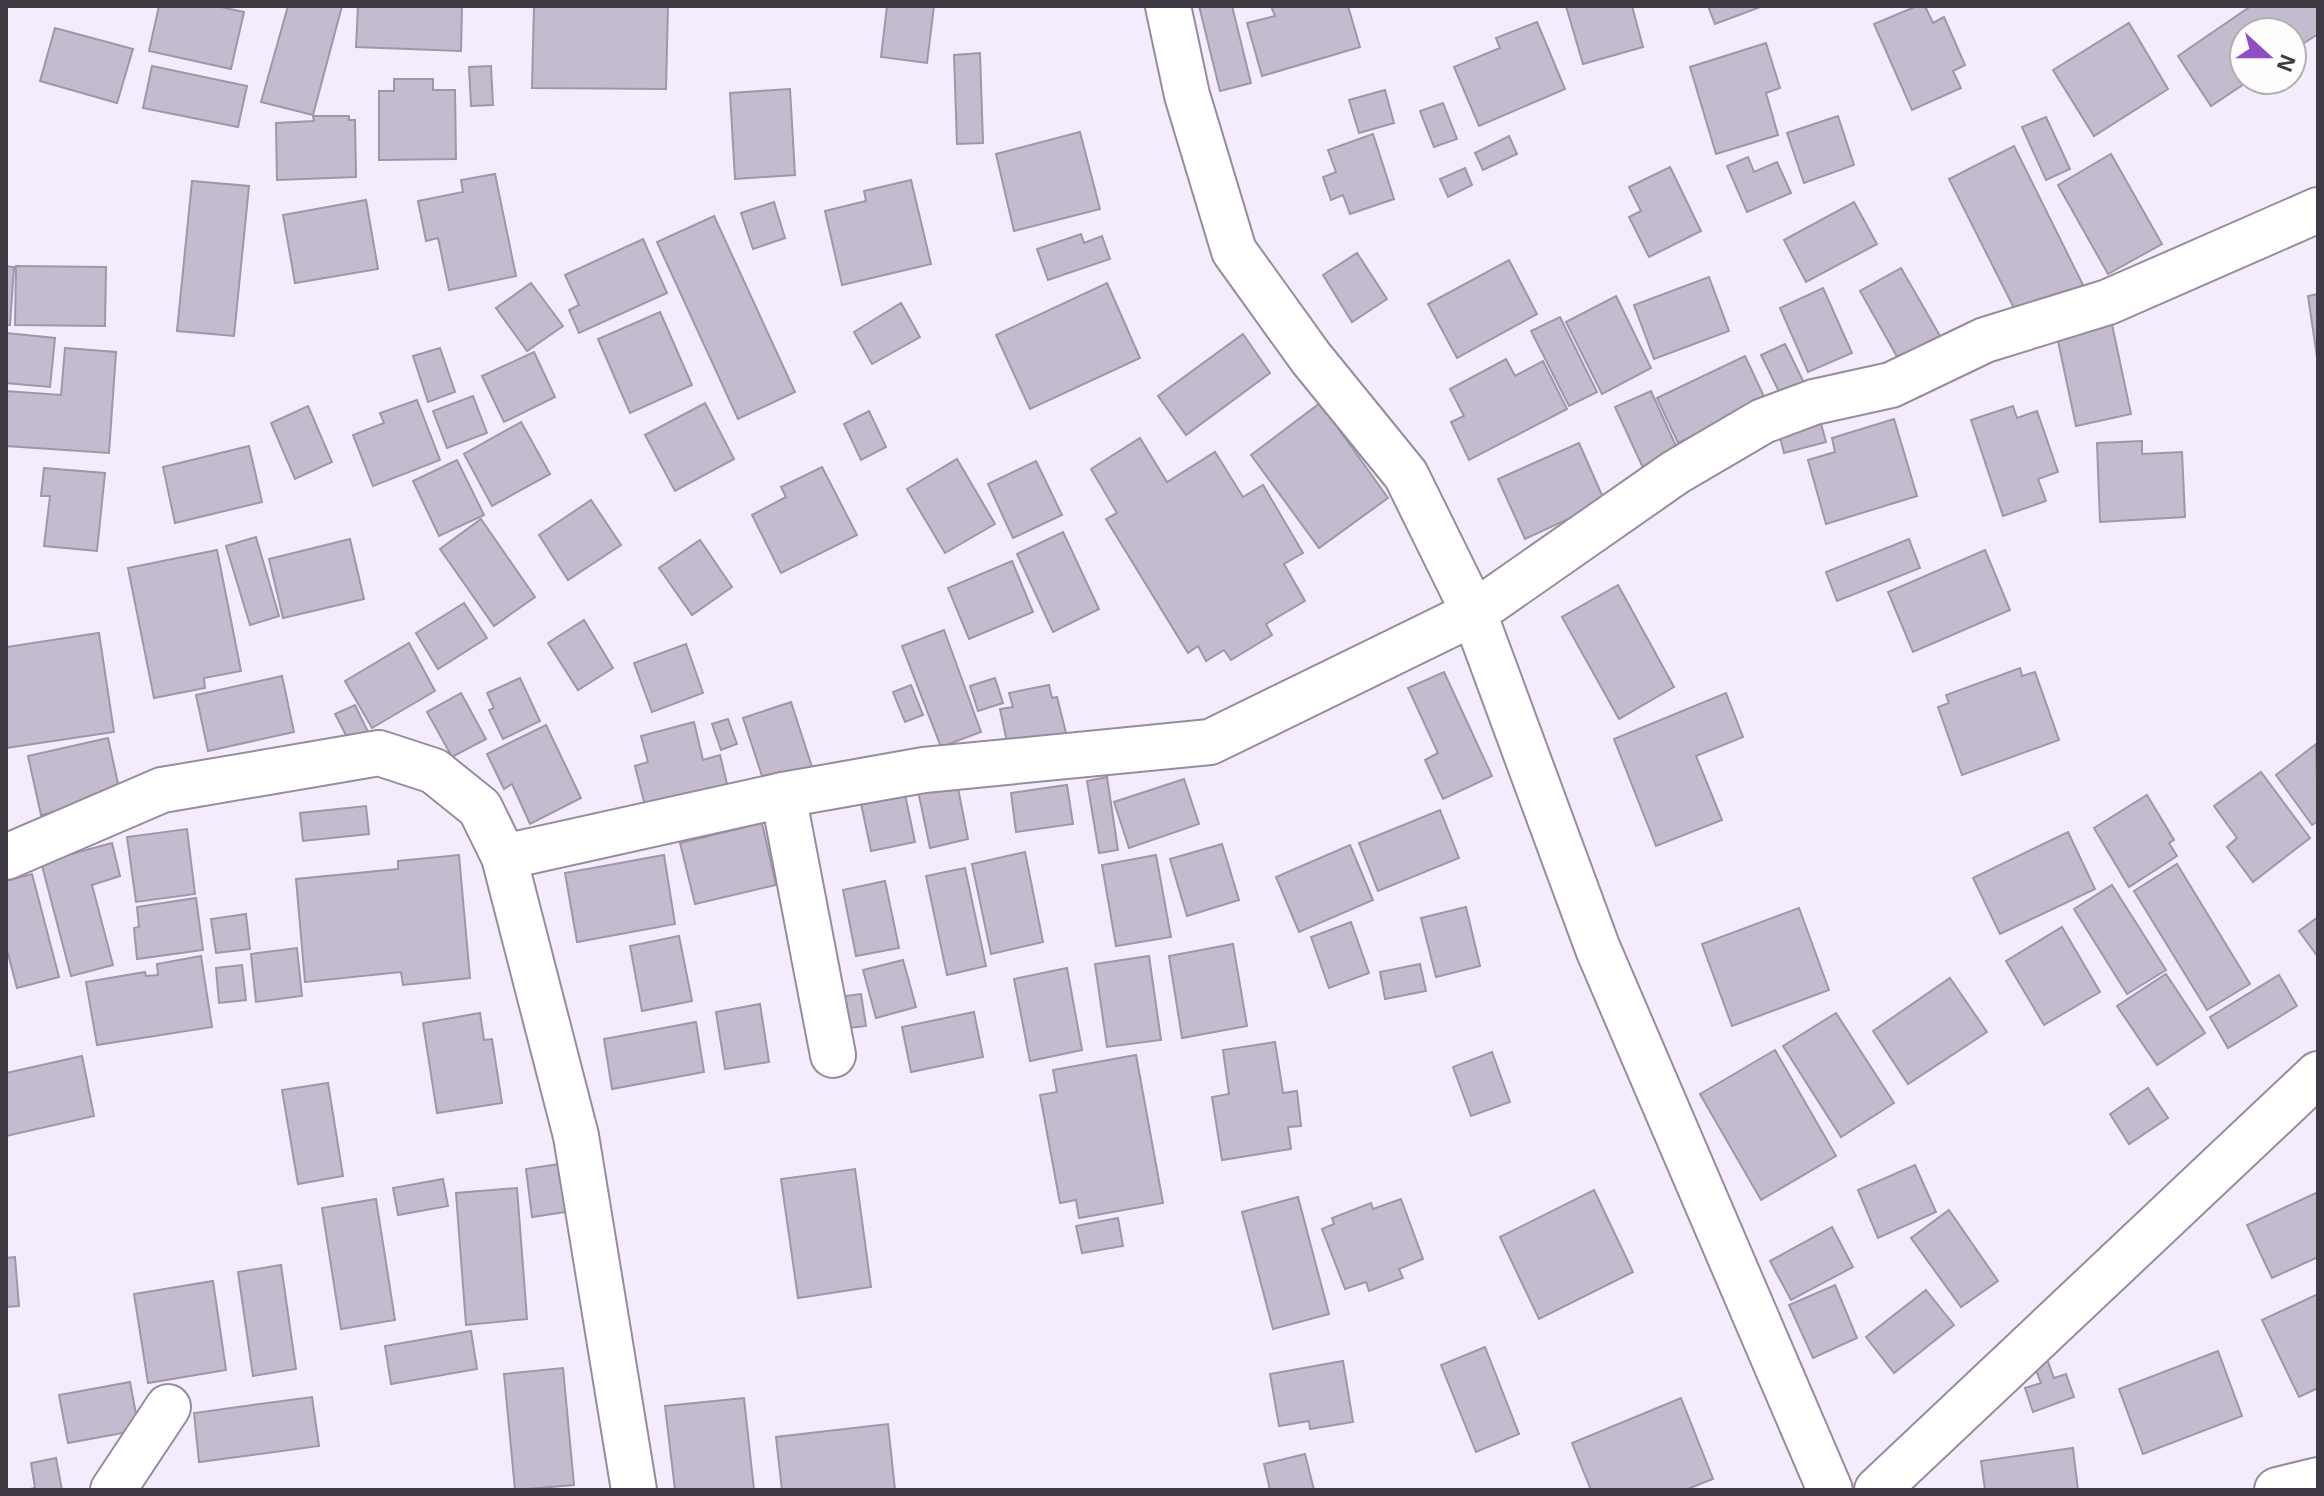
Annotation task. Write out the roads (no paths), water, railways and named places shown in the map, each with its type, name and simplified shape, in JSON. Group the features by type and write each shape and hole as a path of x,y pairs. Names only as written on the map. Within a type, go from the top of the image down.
{"street":[{"path":"1168,6 1187,95 1234,251 1311,358 1406,475 1474,613 1598,949 1830,1490"},
{"path":"504,857 783,795 924,770 1210,742 1474,613 1676,472 1763,421 1814,402 1891,385 1985,340 2108,302 2318,210"},
{"path":"6,857 162,790 379,753 434,771 480,808 504,857 576,1136 634,1490"},
{"path":"783,795 833,1055"},
{"path":"1877,1490 2318,1074"},
{"path":"113,1490 168,1407"},
{"path":"2277,1490 2318,1480"}]}
